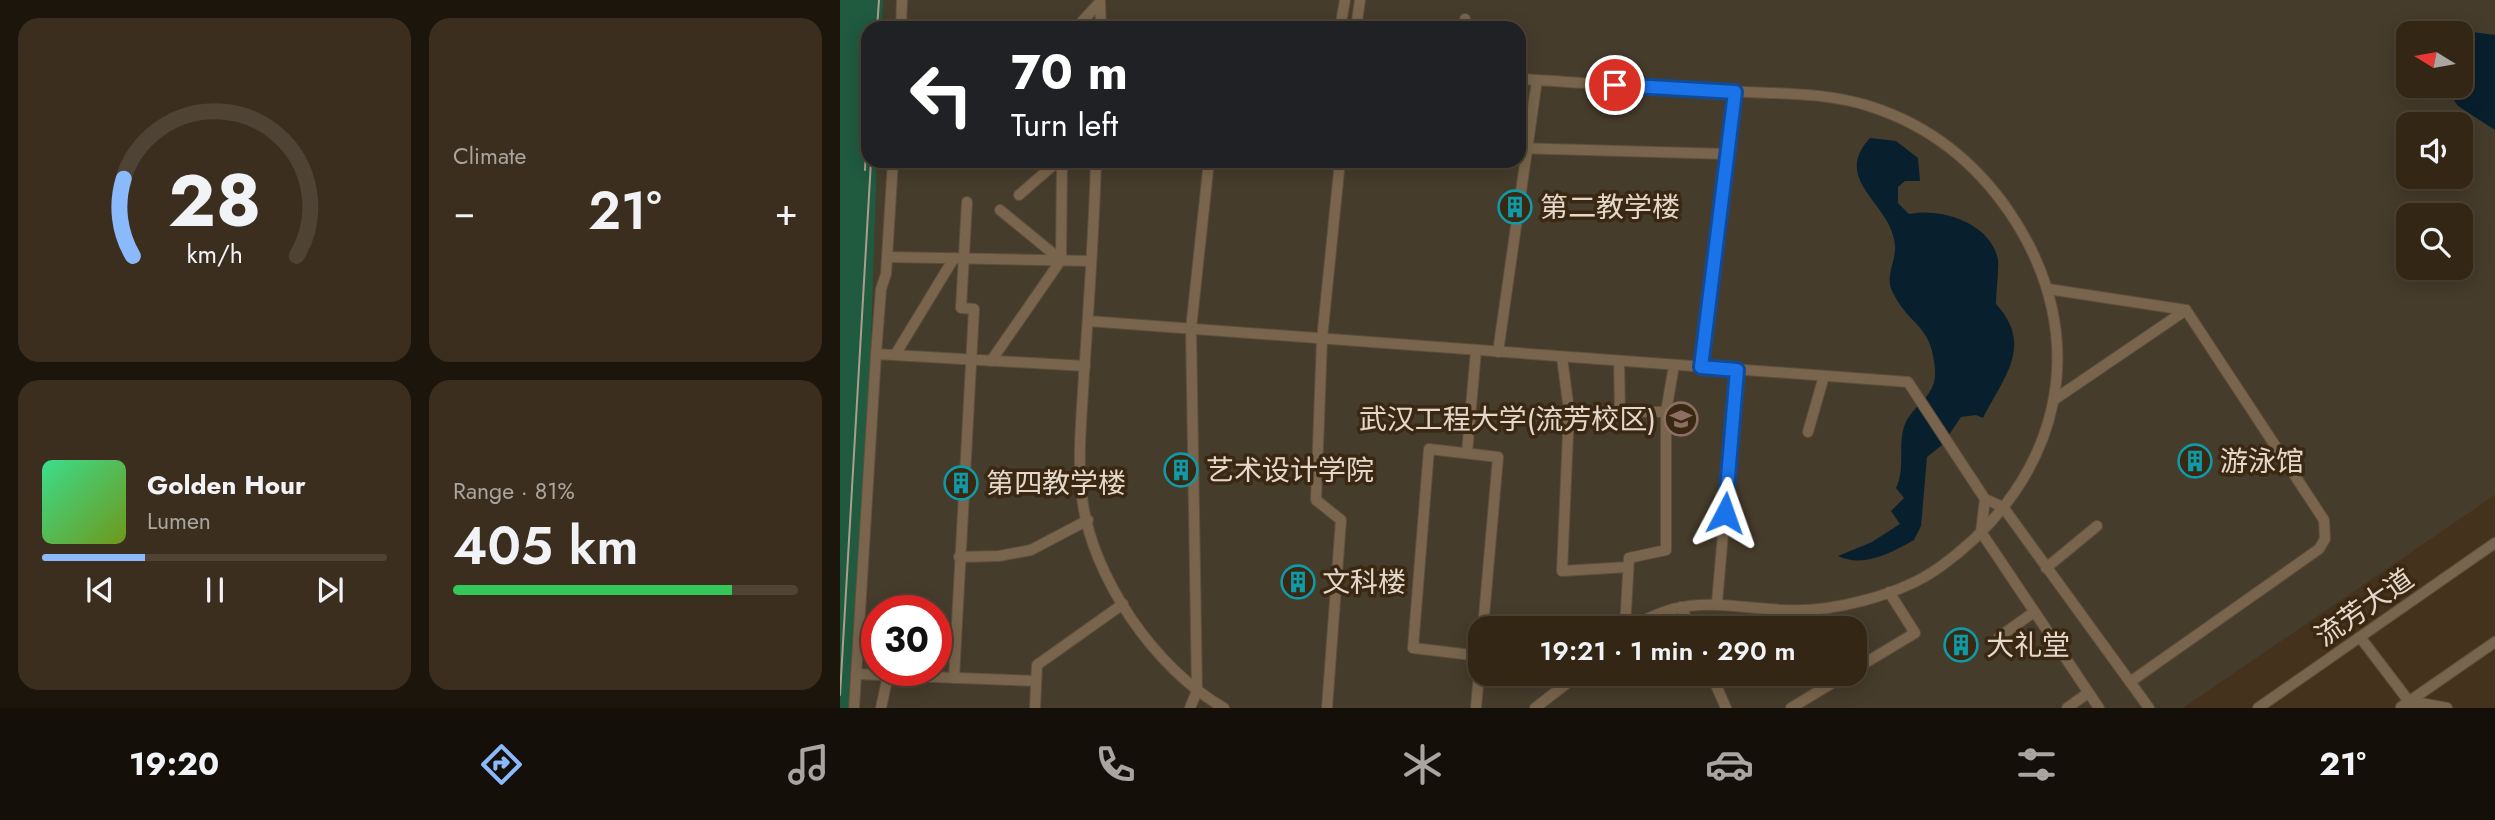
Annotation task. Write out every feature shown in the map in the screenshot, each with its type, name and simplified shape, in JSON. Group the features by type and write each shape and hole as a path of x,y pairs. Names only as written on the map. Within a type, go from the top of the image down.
{"street":[{"path":"901,21 902,0"},
{"path":"1341,21 1345,0"},
{"path":"1357,21 1360,0"},
{"path":"1081,21 1094,1"},
{"path":"1094,1 1099,21"},
{"path":"1526,79 1817,96 1869,106 1913,124 1944,143 1973,167 2000,198 2026,239 2048,289 2059,354 2056,398 2034,458 2003,507 1980,532 1938,569 1889,592 1850,603 1793,610 1717,603 1681,607 1654,616"},
{"path":"1526,133 1537,80"},
{"path":"1701,367 1735,92"},
{"path":"1526,148 1727,154"},
{"path":"854,708 876,354 887,257 893,168"},
{"path":"1019,195 1052,168"},
{"path":"991,361 1061,260 1060,168"},
{"path":"1096,168 1085,366 1082,498 1107,575 1123,604 1171,667 1197,691 1224,708"},
{"path":"1189,708 1197,691 1191,329 1208,168"},
{"path":"1327,708 1341,520 1316,500 1322,339 1339,168"},
{"path":"1498,352 1521,168"},
{"path":"967,202 960,258 961,307 974,309 969,360 954,678 1037,681"},
{"path":"1000,210 1061,260"},
{"path":"887,257 1091,261"},
{"path":"895,355 960,258"},
{"path":"2048,289 2186,310 2243,401 2324,520 2325,539 2319,549 2130,682"},
{"path":"2056,398 2186,310"},
{"path":"1087,321 1908,382 1985,499 2003,507 2149,708"},
{"path":"1467,453 1476,350"},
{"path":"876,354 1085,366"},
{"path":"1562,357 1569,411 1562,571 1628,568"},
{"path":"1619,361 1619,412"},
{"path":"1626,616 1629,558 1666,550 1666,412 1674,365"},
{"path":"1717,603 1737,370"},
{"path":"1808,432 1824,376"},
{"path":"2232,410 2243,401"},
{"path":"1569,411 1666,412"},
{"path":"1468,657 1413,648 1429,449 1498,457 1484,616"},
{"path":"1985,499 1980,532 2099,708"},
{"path":"959,557 999,556 1031,550 1088,520"},
{"path":"2046,568 2097,526"},
{"name":"流芳大道","path":"2258,708 2495,543"},
{"path":"1867,662 1915,633 1889,592"},
{"path":"1035,708 1037,665 1123,604"},
{"path":"1681,607 1685,616"},
{"path":"1999,637 2034,612"},
{"path":"2360,637 2408,705"},
{"path":"2408,705 2455,667 2495,642"},
{"path":"856,674 861,674"},
{"path":"881,708 886,686"},
{"path":"1476,708 1478,686"},
{"path":"1535,708 1563,686"},
{"path":"1716,686 1726,708"},
{"path":"1791,708 1827,686"},
{"path":"2067,708 2088,692"},
{"path":"2408,705 2447,708"}],"shaded area":[{"name":"武汉工程大学(流芳校区)","path":"883,0 2495,0 2495,495 2183,708 850,708 871,344 877,168 1526,168 1526,21 882,21"}],"green space":[{"path":"840,0 883,0 882,21 861,21 861,168 877,168 871,344 850,708 840,708"}],"water":[{"path":"2473,32 2495,35 2495,130 2473,116 2473,112 2467,112 2452,98 2473,98"},
{"path":"1870,138 1896,141 1918,158 1920,181 1905,181 1898,187 1898,203 1909,214 1935,213 1963,220 1986,236 1994,247 1998,260 1996,304 2013,333 2014,347 2006,375 1983,418 1976,415 1961,417 1942,445 1927,457 1921,526 1914,540 1886,554 1857,560 1838,556 1872,542 1900,524 1891,511 1904,498 1896,488 1903,432 1909,417 1928,394 1935,379 1930,343 1900,304 1891,287 1890,275 1895,246 1892,231 1860,180 1857,167 1860,153"}],"tram line":[{"path":"878,21 879,0"},
{"path":"840,695 871,168"}],"place":[{"name":"第二教学楼","path":"1515,207"},
{"name":"武汉工程大学(流芳校区)","path":"1681,419"},
{"name":"游泳馆","path":"2195,461"},
{"name":"艺术设计学院","path":"1181,470"},
{"name":"第四教学楼","path":"961,483"},
{"name":"文科楼","path":"1298,582"},
{"name":"大礼堂","path":"1961,645"}],"route":[{"path":"1615,85 1735,92 1701,367 1737,370 1725,513"}]}
